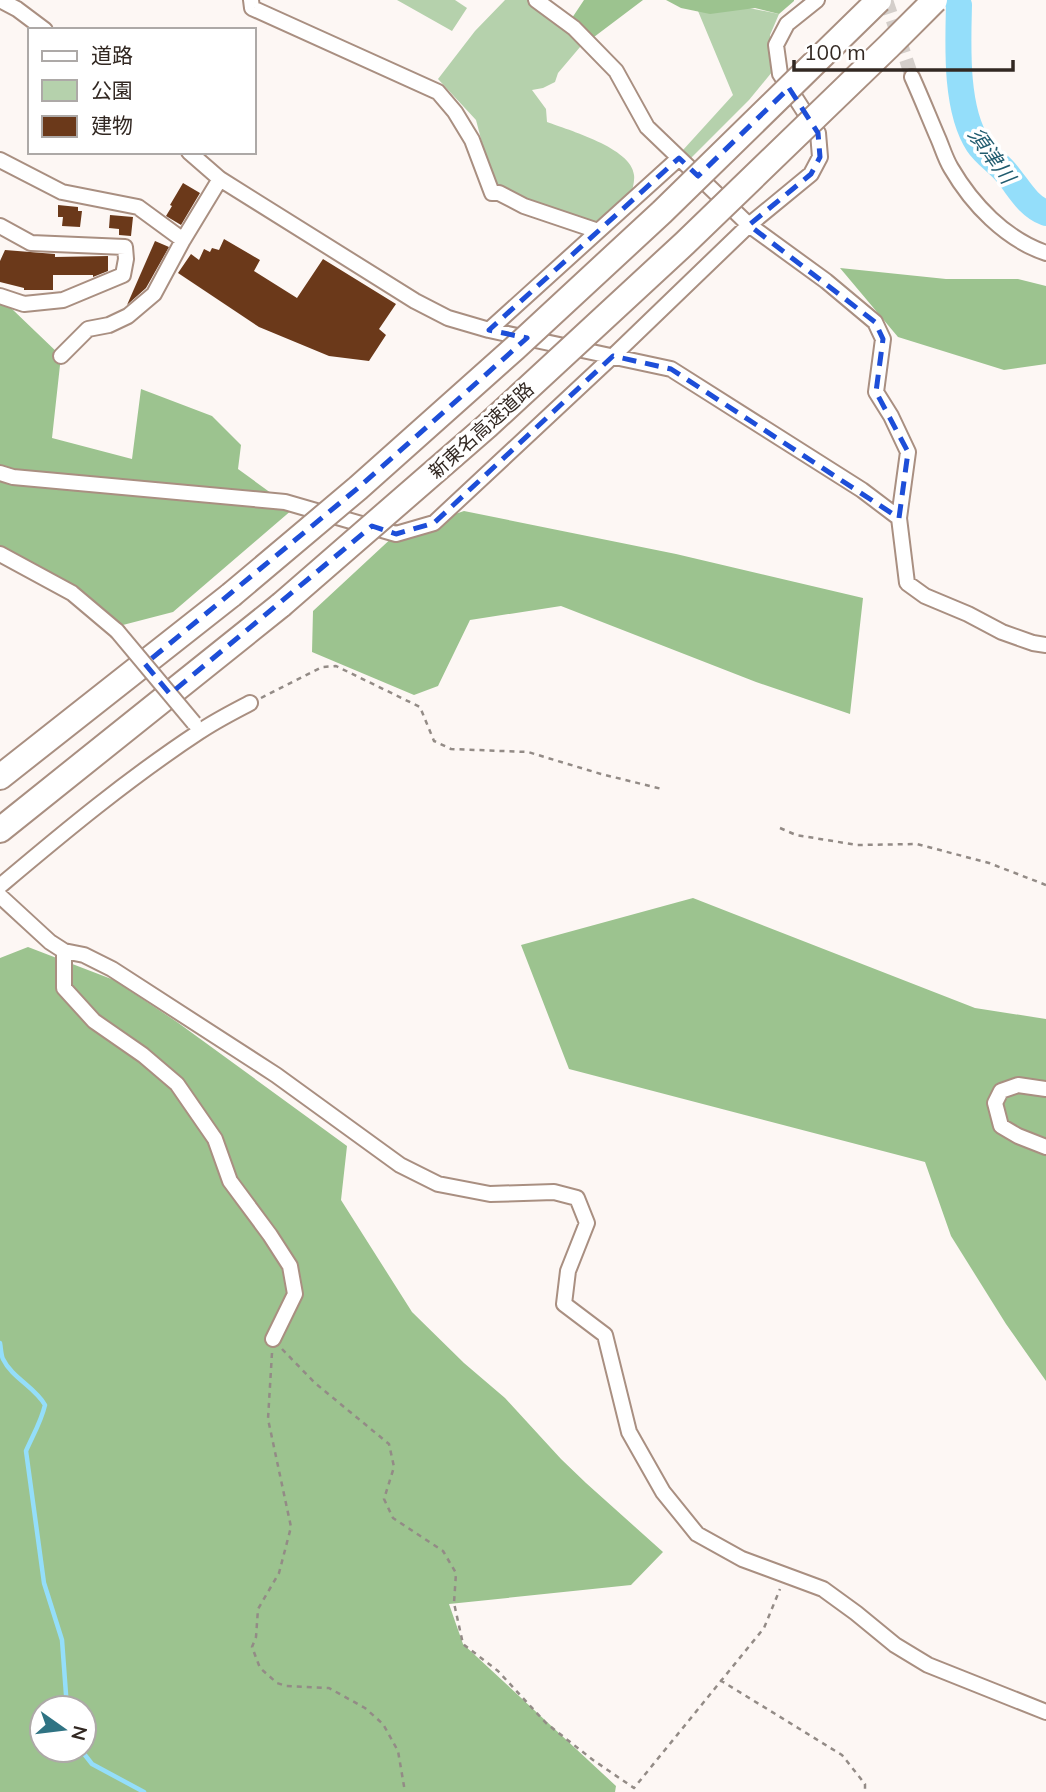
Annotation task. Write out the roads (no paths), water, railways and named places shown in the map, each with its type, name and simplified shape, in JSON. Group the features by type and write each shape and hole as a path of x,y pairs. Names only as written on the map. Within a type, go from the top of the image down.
{"highway":[{"name":"新東名高速道路","path":"0,777 231,595 358,488 662,212 879,0"},
{"name":"新東名高速道路","path":"0,830 281,605 486,426 685,243 935,0"}],"street":[{"path":"0,0 42,28"},
{"path":"251,0 252,8 438,92 456,112 472,140 492,192 598,231"},
{"path":"536,0 573,28 617,71 647,127 749,225 826,281 874,322 883,339 876,392 908,452 899,518 908,583 925,596 1002,632 1046,645"},
{"path":"0,473 25,478 285,502 396,534 434,523 749,225 811,174 820,157 818,133 780,74 776,45 787,24 817,0"},
{"path":"912,78 950,167 970,194 1001,228 1021,242 1046,253"},
{"path":"191,154 220,179 415,301 448,318 489,330 671,369 862,490 899,518"},
{"path":"489,330 679,158"},
{"path":"0,160 62,192 138,207 183,240"},
{"path":"61,356 88,329 109,325 128,316 154,294 220,179"},
{"path":"0,226 31,243 125,247 126,258 123,275 63,300 24,304 0,296"},
{"path":"0,554 72,593 117,631 198,727"},
{"path":"0,886 198,727 250,703"},
{"path":"0,896 50,942 64,951 84,955 112,969 276,1075 400,1165 438,1184 490,1194 554,1192 577,1198 587,1223 568,1271 564,1304 605,1335 629,1433 663,1492 697,1534 742,1559 823,1589 895,1645 928,1665 1046,1712"},
{"path":"64,951 64,988 94,1021 144,1055 177,1084 215,1139 230,1181 290,1266 295,1294 273,1339"},
{"path":"1046,1089 1018,1085 1001,1090 995,1103 1001,1126 1046,1147"}],"waterway":[{"name":"須津川","path":"957,0 959,76 965,113 971,130 981,148 1005,171 1025,197 1046,213"},
{"path":"0,1343 2,1357 7,1366 45,1405 26,1451 44,1583 62,1640 66,1694"},
{"path":"92,1764 144,1792"}],"tunnel":[{"path":"886,0 912,77"}]}
